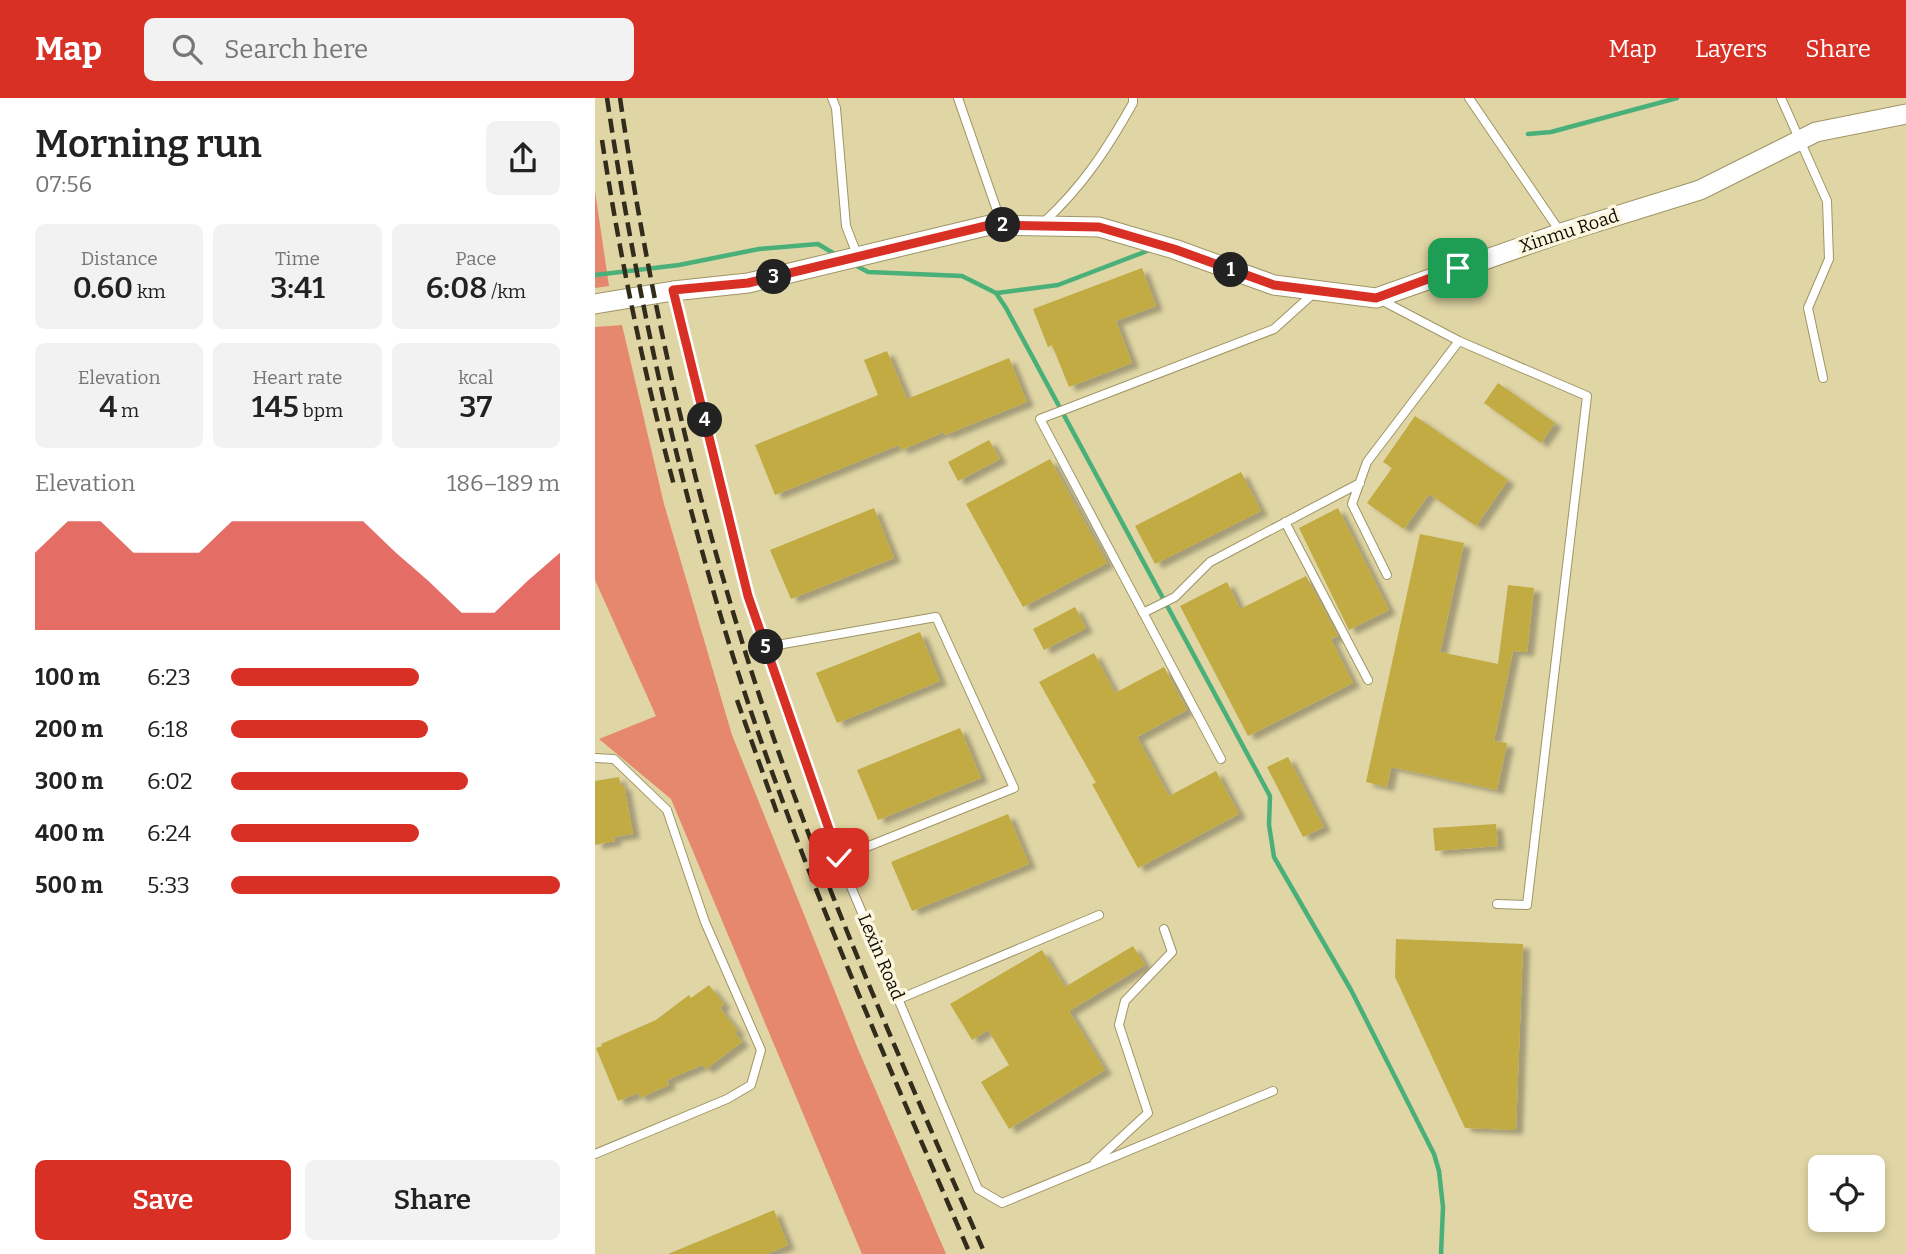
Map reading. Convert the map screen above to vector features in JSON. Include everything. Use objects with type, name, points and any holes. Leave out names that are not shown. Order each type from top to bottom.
[{"type":"street","name":"Xinmu Road","points":[[673,290],[748,283],[990,225],[1002,225],[1099,227],[1174,249],[1274,285],[1376,298],[1561,233],[1700,190],[1816,132],[1906,114]]},
{"type":"street","points":[[595,304],[673,290]]},
{"type":"lane","points":[[832,98],[836,108],[846,226],[857,257]]},
{"type":"lane","points":[[958,98],[1002,225]]},
{"type":"lane","points":[[1039,226],[1071,197],[1107,148],[1133,103],[1133,98]]},
{"type":"lane","points":[[1469,98],[1561,233]]},
{"type":"lane","points":[[1781,98],[1827,201],[1829,259],[1808,308],[1823,378]]},
{"type":"lane","name":"Lexin Road","points":[[673,290],[748,596],[839,858],[978,1189],[1002,1203],[1273,1091]]},
{"type":"lane","points":[[1221,760],[1040,419],[1273,329],[1317,290]]},
{"type":"lane","points":[[1376,298],[1459,341],[1587,396],[1527,905],[1497,904]]},
{"type":"lane","points":[[1387,575],[1352,504],[1367,462],[1459,341]]},
{"type":"lane","points":[[1143,613],[1175,597],[1210,562],[1360,483]]},
{"type":"lane","points":[[1285,522],[1368,680]]},
{"type":"lane","points":[[766,647],[936,617],[1014,788],[839,858]]},
{"type":"lane","points":[[595,758],[614,759],[667,810],[705,922],[761,1050],[751,1085],[727,1099],[595,1154]]},
{"type":"lane","points":[[899,999],[1099,915]]},
{"type":"lane","points":[[1090,1167],[1149,1113],[1119,1026],[1125,1001],[1172,952],[1164,929]]},
{"type":"shaded area","points":[[595,191],[609,286],[595,288]]},
{"type":"shaded area","points":[[622,325],[664,504],[732,735],[858,1049],[946,1254],[862,1254],[671,799],[599,739],[656,716],[595,580],[595,327]]},
{"type":"building","points":[[1142,268],[1156,306],[1116,321],[1132,363],[1069,387],[1052,345],[1048,347],[1033,309]]},
{"type":"building","points":[[887,351],[907,399],[1009,358],[1027,402],[901,450],[899,445],[775,495],[755,445],[878,395],[864,360]]},
{"type":"building","points":[[1498,383],[1555,423],[1541,443],[1484,403]]},
{"type":"building","points":[[1415,416],[1508,480],[1476,526],[1429,494],[1404,529],[1367,503],[1392,468],[1383,462]]},
{"type":"building","points":[[989,440],[1000,459],[958,481],[948,462]]},
{"type":"building","points":[[1050,459],[1107,563],[1023,607],[966,504]]},
{"type":"building","points":[[1241,472],[1261,511],[1155,564],[1135,526]]},
{"type":"building","points":[[874,508],[894,558],[791,599],[770,550]]},
{"type":"building","points":[[1338,508],[1389,610],[1349,630],[1299,528]]},
{"type":"building","points":[[1420,534],[1464,543],[1440,652],[1498,664],[1508,585],[1534,588],[1527,652],[1513,651],[1494,741],[1507,743],[1497,790],[1391,767],[1387,787],[1366,782]]},
{"type":"building","points":[[1306,576],[1338,636],[1331,639],[1353,683],[1248,736],[1180,606],[1227,582],[1240,609]]},
{"type":"building","points":[[1075,607],[1086,628],[1044,650],[1033,629]]},
{"type":"building","points":[[920,632],[940,681],[837,723],[816,673]]},
{"type":"building","points":[[1094,653],[1115,693],[1164,667],[1187,710],[1137,737],[1169,796],[1216,771],[1239,814],[1138,868],[1092,784],[1096,783],[1039,682]]},
{"type":"building","points":[[960,728],[981,778],[878,820],[857,770]]},
{"type":"building","points":[[1288,757],[1324,827],[1303,837],[1267,767]]},
{"type":"building","points":[[619,777],[621,786],[624,785],[633,834],[614,837],[615,841],[595,845],[595,781]]},
{"type":"building","points":[[1008,814],[1029,864],[912,911],[891,862]]},
{"type":"building","points":[[1496,824],[1498,846],[1435,851],[1433,828]]},
{"type":"building","points":[[1396,939],[1523,944],[1516,1130],[1465,1128],[1395,977]]},
{"type":"building","points":[[1133,946],[1145,965],[1069,1011],[1105,1070],[1009,1129],[981,1082],[1009,1065],[988,1030],[972,1040],[950,1004],[1042,950],[1065,987]]},
{"type":"building","points":[[709,985],[724,1004],[720,1008],[738,1031],[735,1033],[742,1042],[706,1069],[702,1065],[667,1080],[669,1085],[640,1098],[638,1093],[618,1101],[596,1048],[656,1020],[689,995],[691,998]]},
{"type":"building","points":[[774,1210],[788,1245],[767,1254],[668,1254]]},
{"type":"waterway","points":[[1528,134],[1551,132],[1677,98]]},
{"type":"waterway","points":[[595,275],[679,265],[759,249],[818,244],[838,256]]},
{"type":"waterway","points":[[997,293],[1058,285],[1147,251]]},
{"type":"waterway","points":[[855,265],[868,272],[962,276],[996,293],[1006,308],[1270,796],[1269,825],[1274,857],[1351,990],[1434,1154],[1443,1207],[1441,1254]]},
{"type":"railway","points":[[607,98],[631,242],[661,386],[696,528],[737,669],[817,891],[970,1254]]},
{"type":"railway","points":[[620,98],[647,261],[682,422],[724,582],[748,661],[822,869],[985,1254]]},
{"type":"railway","points":[[602,140],[634,315],[675,489]]},
{"type":"railway","points":[[737,700],[777,813]]},
{"type":"route","points":[[839,858],[748,596],[673,290],[748,283],[990,225],[1099,227],[1174,249],[1274,285],[1376,298],[1458,268]]}]
